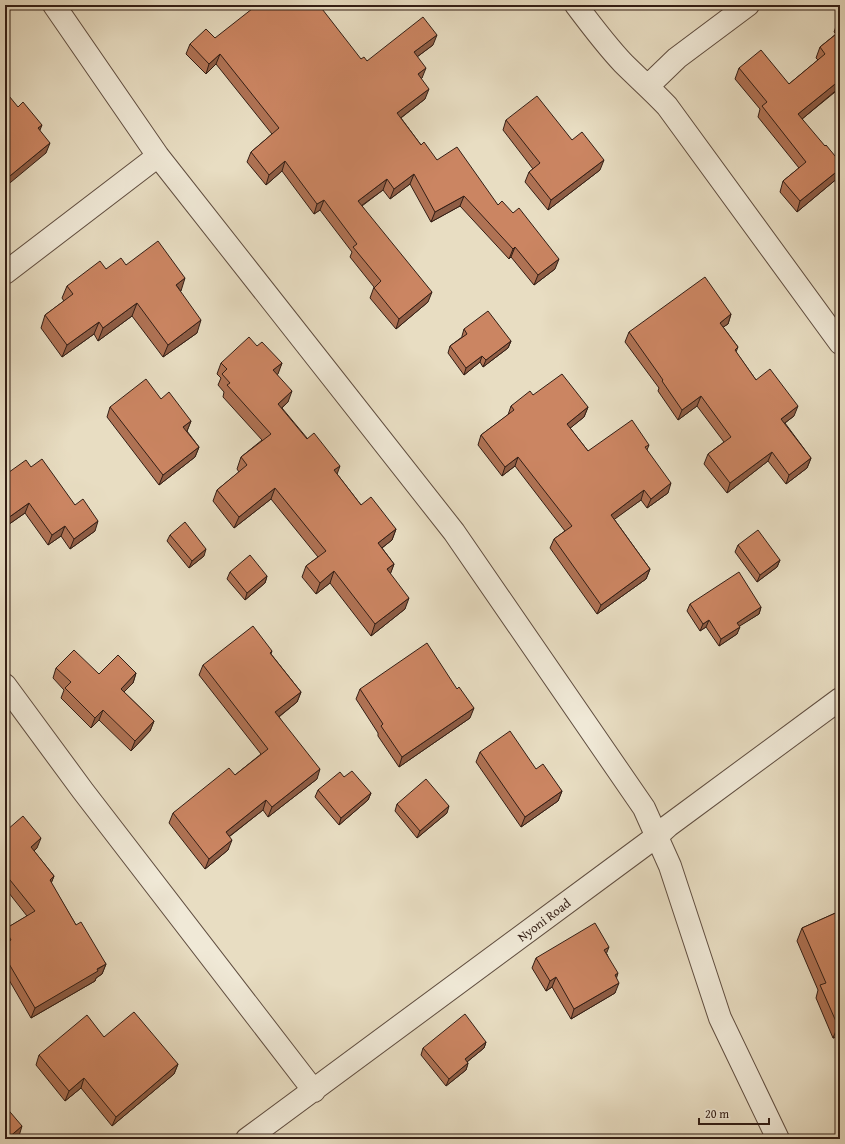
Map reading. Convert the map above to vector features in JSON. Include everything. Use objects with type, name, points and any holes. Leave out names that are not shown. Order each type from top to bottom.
[{"type":"street","points":[[54,5],[158,156],[454,532],[644,808],[670,866],[720,1018],[778,1139]]},
{"type":"street","points":[[576,5],[623,63],[667,106],[840,343]]},
{"type":"street","points":[[648,86],[677,58],[748,5]]},
{"type":"street","points":[[5,273],[158,156]]},
{"type":"street","points":[[5,685],[83,791],[314,1091]]},
{"type":"street","name":"Nyoni Road","points":[[247,1139],[314,1091],[840,699]]},
{"type":"building","points":[[257,5],[319,5],[361,59],[364,57],[367,61],[423,17],[437,35],[414,52],[426,68],[418,74],[429,89],[397,113],[421,145],[424,142],[437,160],[457,147],[498,205],[502,201],[513,213],[519,208],[559,259],[538,275],[515,247],[513,249],[464,196],[435,212],[414,174],[394,189],[387,179],[358,201],[432,292],[399,319],[374,288],[381,281],[353,247],[357,244],[324,200],[317,204],[285,161],[269,175],[251,152],[279,128],[220,54],[209,64],[190,44],[206,29],[215,38]]},
{"type":"building","points":[[840,31],[840,80],[798,114],[840,162],[840,169],[800,201],[783,181],[806,162],[762,106],[767,102],[739,68],[761,50],[789,84],[825,54],[820,47]]},
{"type":"building","points":[[5,91],[18,107],[23,102],[42,125],[38,128],[50,143],[5,180]]},
{"type":"building","points":[[537,96],[572,140],[582,132],[604,160],[551,200],[529,172],[540,163],[506,120]]},
{"type":"building","points":[[158,241],[185,278],[176,285],[201,320],[168,345],[137,303],[103,328],[99,322],[67,345],[45,315],[73,294],[67,286],[100,261],[106,269],[121,258],[126,265]]},
{"type":"building","points":[[705,277],[731,314],[720,323],[738,347],[735,350],[756,380],[770,369],[798,406],[781,419],[811,458],[789,475],[772,452],[730,483],[708,454],[731,437],[701,396],[682,410],[629,332]]},
{"type":"building","points":[[488,311],[511,341],[486,360],[482,356],[466,368],[450,346],[467,334],[464,329]]},
{"type":"building","points":[[249,337],[257,346],[262,342],[282,363],[273,370],[292,391],[278,404],[307,439],[314,433],[340,466],[334,470],[361,505],[371,497],[396,529],[378,543],[394,564],[387,569],[409,598],[375,624],[334,571],[320,583],[306,566],[326,551],[275,488],[239,517],[217,490],[247,465],[241,457],[271,434],[227,385],[230,383],[222,374],[227,369],[221,363]]},
{"type":"building","points":[[562,374],[588,407],[567,424],[588,451],[632,420],[649,445],[645,447],[671,483],[651,499],[644,490],[611,515],[650,569],[601,605],[554,539],[572,526],[518,457],[505,467],[481,435],[514,410],[511,406],[530,391],[533,395]]},
{"type":"building","points":[[146,379],[161,399],[169,392],[191,421],[183,427],[199,447],[163,475],[110,407]]},
{"type":"building","points":[[42,459],[75,505],[83,499],[98,521],[74,539],[65,526],[52,535],[29,503],[8,518],[5,514],[5,475],[26,460],[31,467]]},
{"type":"building","points":[[185,522],[206,549],[192,561],[170,535]]},
{"type":"building","points":[[758,530],[780,560],[760,575],[738,545]]},
{"type":"building","points":[[250,555],[267,576],[247,593],[230,572]]},
{"type":"building","points":[[739,572],[761,607],[737,623],[740,627],[721,639],[709,620],[703,624],[690,604]]},
{"type":"building","points":[[253,626],[272,651],[270,653],[301,692],[275,712],[320,769],[272,807],[266,800],[226,832],[232,840],[209,859],[173,813],[229,768],[235,775],[268,749],[203,665]]},
{"type":"building","points":[[427,643],[457,689],[459,687],[474,708],[402,757],[381,726],[383,724],[360,689]]},
{"type":"building","points":[[74,650],[99,674],[118,655],[136,673],[121,689],[154,721],[135,741],[103,710],[95,718],[65,688],[71,682],[56,668]]},
{"type":"building","points":[[510,731],[536,769],[543,764],[562,791],[525,817],[480,752]]},
{"type":"building","points":[[352,771],[371,793],[341,818],[318,790],[340,772],[344,777]]},
{"type":"building","points":[[426,779],[449,806],[420,831],[397,804]]},
{"type":"building","points":[[23,816],[41,838],[31,847],[54,876],[50,880],[76,925],[81,922],[106,964],[97,969],[98,971],[35,1008],[5,957],[5,944],[11,940],[5,929],[35,911],[6,875],[5,876],[5,828],[7,830]]},
{"type":"building","points":[[840,911],[840,1025],[838,1026],[820,985],[826,983],[802,928]]},
{"type":"building","points":[[595,923],[609,947],[604,950],[618,973],[615,975],[619,983],[574,1009],[556,977],[550,981],[536,958]]},
{"type":"building","points":[[134,1012],[178,1064],[116,1117],[84,1078],[69,1091],[39,1055],[87,1015],[104,1037]]},
{"type":"building","points":[[465,1014],[486,1042],[465,1059],[468,1063],[449,1079],[423,1048]]},
{"type":"building","points":[[5,1106],[22,1126],[7,1139],[5,1139]]},
{"type":"building","points":[[611,1134],[614,1139],[605,1139]]}]
